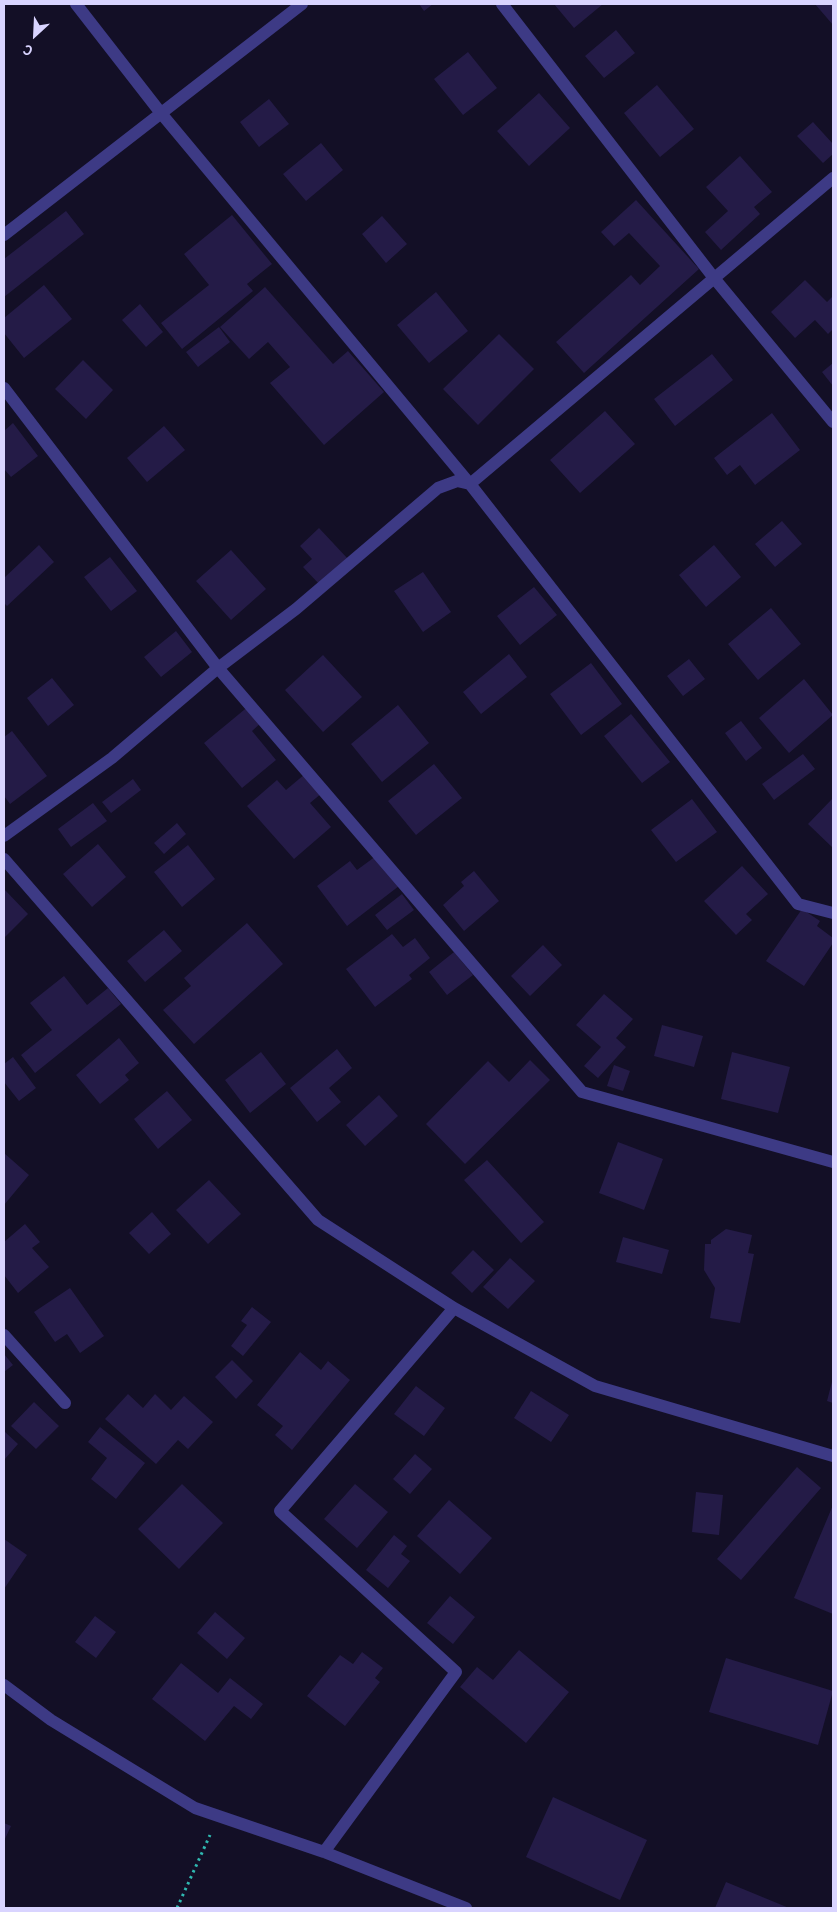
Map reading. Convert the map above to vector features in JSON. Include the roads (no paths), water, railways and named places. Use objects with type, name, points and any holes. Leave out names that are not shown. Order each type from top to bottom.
[{"type":"lane","points":[[76,4],[160,112],[470,484],[798,904],[833,913]]},
{"type":"lane","points":[[4,235],[160,112],[302,4]]},
{"type":"lane","points":[[502,4],[714,278],[833,422]]},
{"type":"lane","points":[[470,484],[833,178]]},
{"type":"lane","points":[[4,388],[218,668],[582,1092],[833,1162]]},
{"type":"lane","points":[[4,836],[112,758],[218,668],[296,609],[438,488],[457,481],[470,484]]},
{"type":"lane","points":[[4,859],[318,1220],[454,1308],[595,1386],[833,1456]]},
{"type":"lane","points":[[324,1852],[456,1672],[280,1511],[454,1308]]},
{"type":"lane","points":[[4,1335],[66,1403]]},
{"type":"lane","points":[[4,1685],[51,1720],[195,1808],[324,1852],[466,1908]]}]
